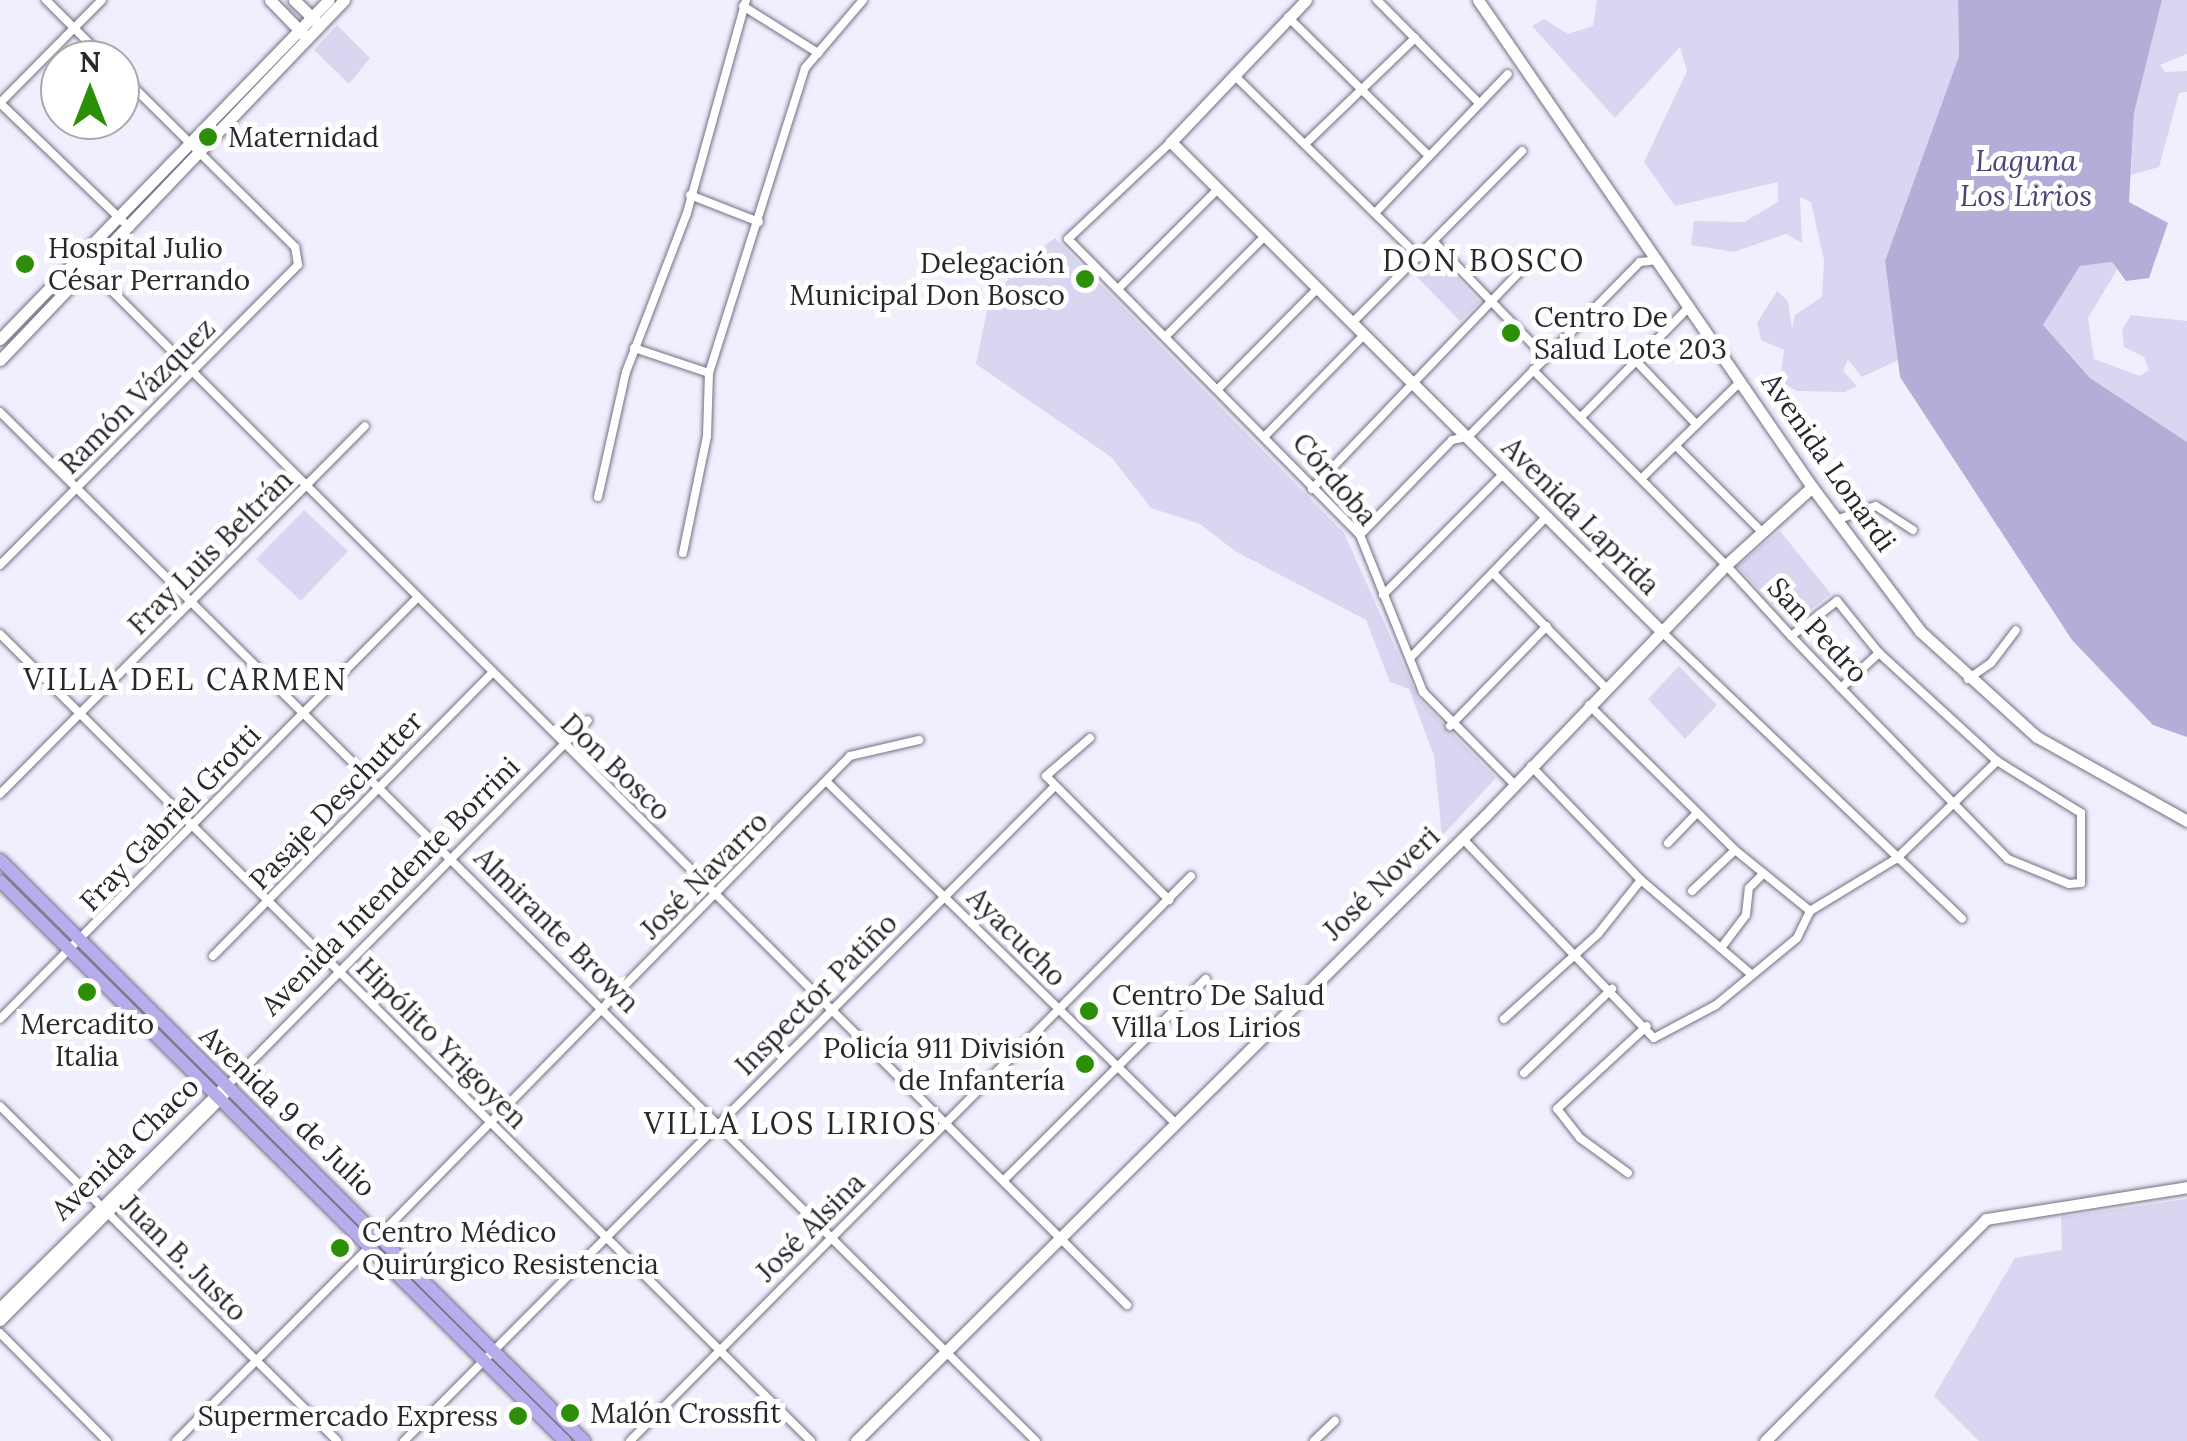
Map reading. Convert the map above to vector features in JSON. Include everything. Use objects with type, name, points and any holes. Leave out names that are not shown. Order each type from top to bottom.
[{"type":"main road","name":"Avenida 9 de Julio","points":[[0,860],[220,1094],[375,1241],[489,1356],[565,1441]]},
{"type":"main road","name":"Avenida 9 de Julio","points":[[0,881],[75,944]]},
{"type":"main road","name":"Avenida 9 de Julio","points":[[489,1356],[584,1441]]},
{"type":"street","points":[[46,0],[86,40]]},
{"type":"street","points":[[102,0],[0,103],[130,228]]},
{"type":"street","points":[[270,0],[306,37]]},
{"type":"street","points":[[294,0],[316,21]]},
{"type":"street","points":[[0,360],[130,228],[196,151],[306,37],[328,0]]},
{"type":"street","points":[[316,21],[344,0]]},
{"type":"street","points":[[683,554],[707,436],[709,373],[805,68],[863,0]]},
{"type":"street","points":[[1170,142],[1306,0]]},
{"type":"street","points":[[1376,0],[1480,104]]},
{"type":"street","name":"Avenida Lonardi","points":[[1478,0],[1812,487],[1920,631],[1968,679],[2052,746],[2187,821]]},
{"type":"street","points":[[598,497],[634,348],[690,195],[744,3],[818,52]]},
{"type":"street","points":[[1288,17],[1430,156]]},
{"type":"street","points":[[1305,144],[1414,38]]},
{"type":"street","points":[[1375,213],[1508,74]]},
{"type":"street","points":[[1234,75],[1419,257]]},
{"type":"street","points":[[140,94],[196,151]]},
{"type":"street","name":"Avenida Laprida","points":[[1170,142],[1662,632],[1896,860],[1962,918]]},
{"type":"street","name":"Córdoba","points":[[1170,142],[1068,240],[1266,434],[1312,489],[1360,535],[1423,692],[1450,726],[1514,784]]},
{"type":"street","points":[[0,340],[119,217],[196,151]]},
{"type":"street","name":"Ramón Vázquez","points":[[0,566],[193,374],[300,256],[196,151]]},
{"type":"street","points":[[1352,323],[1522,151]]},
{"type":"street","points":[[1118,289],[1216,190]]},
{"type":"street","points":[[690,195],[759,222]]},
{"type":"street","points":[[1166,336],[1264,236]]},
{"type":"street","points":[[1434,242],[1543,355]]},
{"type":"street","name":"Don Bosco","points":[[78,257],[563,747],[942,1123],[1006,1178],[1127,1304]]},
{"type":"street","points":[[1360,535],[1452,440],[1468,438],[1543,355],[1640,262],[1658,260]]},
{"type":"street","points":[[1312,489],[1416,386],[1419,374],[1530,261]]},
{"type":"street","points":[[1219,388],[1317,289]]},
{"type":"street","points":[[1581,416],[1689,308]]},
{"type":"street","points":[[1266,434],[1364,336]]},
{"type":"street","points":[[634,348],[709,373]]},
{"type":"street","points":[[1636,361],[1696,424]]},
{"type":"street","name":"San Pedro","points":[[1533,370],[1957,807],[2021,866],[2070,884],[2081,883],[2081,814],[1997,761]]},
{"type":"street","points":[[1641,479],[1741,381]]},
{"type":"street","name":"Almirante Brown","points":[[0,412],[834,1236],[1036,1441]]},
{"type":"street","name":"Fray Luis Beltrán","points":[[0,794],[365,426]]},
{"type":"street","points":[[1676,446],[1762,532]]},
{"type":"street","points":[[1383,595],[1504,473]]},
{"type":"street","name":"José Noveri","points":[[856,1441],[1373,928],[1726,566],[1812,487]]},
{"type":"street","points":[[1836,520],[1876,506],[1913,530]]},
{"type":"street","points":[[1411,657],[1548,516]]},
{"type":"street","points":[[1492,573],[1606,688]]},
{"type":"street","name":"Fray Gabriel Grotti","points":[[0,1019],[416,598]]},
{"type":"street","points":[[1462,838],[1577,952],[1654,1038],[1716,1005],[1796,938],[1810,910],[1896,860],[1957,807],[1997,761],[1879,652],[1837,601],[1791,636]]},
{"type":"street","points":[[1450,726],[1547,626]]},
{"type":"street","points":[[1968,679],[1991,664],[2016,630]]},
{"type":"street","name":"Hipólito Yrigoyen","points":[[0,634],[810,1441]]},
{"type":"street","points":[[1841,688],[1879,652]]},
{"type":"street","name":"Pasaje Deschutter","points":[[213,956],[491,674]]},
{"type":"street","points":[[1589,705],[1735,850],[1810,910]]},
{"type":"street","name":"Avenida Intendente Borrini","points":[[220,1094],[588,720]]},
{"type":"street","points":[[1090,738],[1046,776],[1169,900]]},
{"type":"street","name":"José Navarro","points":[[176,1441],[828,783],[850,756],[919,740]]},
{"type":"street","points":[[1532,766],[1641,880],[1752,974]]},
{"type":"street","name":"Ayacucho","points":[[828,783],[1174,1122]]},
{"type":"street","name":"Inspector Patiño","points":[[404,1441],[1054,787]]},
{"type":"street","points":[[1668,843],[1698,813]]},
{"type":"street","points":[[1692,891],[1735,850]]},
{"type":"street","points":[[1720,948],[1746,916],[1749,888],[1763,874]]},
{"type":"street","name":"José Alsina","points":[[630,1441],[1191,876]]},
{"type":"street","points":[[1504,1019],[1577,952],[1641,880]]},
{"type":"street","points":[[1006,1178],[1206,980]]},
{"type":"street","points":[[1524,1072],[1612,989]]},
{"type":"street","points":[[1628,1173],[1580,1138],[1557,1109],[1647,1026]]},
{"type":"street","name":"Avenida Chaco","points":[[0,1308],[220,1094]]},
{"type":"street","name":"Juan B. Justo","points":[[0,1106],[337,1441]]},
{"type":"street","points":[[1765,1441],[1986,1219],[2187,1186]]},
{"type":"street","name":"Avenida Chaco","points":[[0,1320],[103,1210]]},
{"type":"street","points":[[0,1333],[108,1441]]},
{"type":"street","points":[[1314,1441],[1335,1421]]},
{"type":"shaded area","points":[[1597,0],[1958,0],[1959,56],[1885,261],[1898,360],[1862,377],[1848,360],[1843,371],[1857,386],[1845,392],[1797,391],[1780,381],[1784,350],[1761,340],[1757,323],[1777,291],[1788,301],[1792,330],[1795,315],[1822,297],[1824,260],[1811,202],[1800,197],[1802,243],[1786,234],[1734,252],[1691,245],[1694,221],[1744,222],[1778,202],[1778,182],[1675,206],[1644,162],[1687,71],[1680,47],[1615,118],[1532,26],[1544,19],[1568,34],[1593,26]]},
{"type":"shaded area","points":[[2162,0],[2187,0],[2187,54],[2160,65],[2165,72],[2187,71],[2187,92],[2179,93],[2159,167],[2131,175],[2134,113]]},
{"type":"shaded area","points":[[337,25],[370,58],[349,84],[314,50]]},
{"type":"shaded area","points":[[1055,238],[1344,533],[1418,698],[1496,778],[1442,836],[1434,756],[1409,689],[1390,682],[1366,620],[1235,551],[1200,524],[1151,508],[1111,457],[976,364],[988,306],[1021,262]]},
{"type":"shaded area","points":[[1435,255],[1480,302],[1460,321],[1415,275]]},
{"type":"shaded area","points":[[2112,262],[2117,270],[2088,318],[2094,359],[2140,376],[2149,370],[2144,357],[2124,347],[2122,330],[2131,315],[2187,321],[2187,442],[2090,378],[2043,325],[2080,266]]},
{"type":"shaded area","points":[[304,510],[348,551],[301,601],[256,559]]},
{"type":"shaded area","points":[[1780,531],[1831,594],[1792,624],[1737,566]]},
{"type":"shaded area","points":[[1679,666],[1717,705],[1685,739],[1648,699]]},
{"type":"shaded area","points":[[2187,1199],[2187,1441],[1979,1441],[1934,1396],[2015,1258],[2062,1250],[2061,1217]]},
{"type":"water","name":"Laguna Los Lirios","points":[[1958,0],[2162,0],[2134,113],[2129,202],[2168,223],[2149,278],[2126,281],[2112,262],[2080,266],[2043,325],[2090,378],[2187,442],[2187,737],[2153,725],[2072,640],[1900,377],[1885,261],[1959,56]]},
{"type":"place","name":"Maternidad","points":[[208,137]]},
{"type":"place","name":"Hospital Julio César Perrando","points":[[25,264]]},
{"type":"place","name":"Delegación Municipal Don Bosco","points":[[1085,279]]},
{"type":"place","name":"Centro De Salud Lote 203","points":[[1511,333]]},
{"type":"place","name":"Mercadito Italia","points":[[87,992]]},
{"type":"place","name":"Centro De Salud Villa Los Lirios","points":[[1089,1011]]},
{"type":"place","name":"Policía 911 División de Infantería","points":[[1085,1064]]},
{"type":"place","name":"Centro Médico Quirúrgico Resistencia","points":[[340,1248]]},
{"type":"place","name":"Malón Crossfit","points":[[570,1413]]},
{"type":"place","name":"Supermercado Express","points":[[518,1416]]},
{"type":"district","name":"DON BOSCO","points":[[1484,260]]},
{"type":"district","name":"VILLA DEL CARMEN","points":[[186,679]]},
{"type":"district","name":"VILLA LOS LIRIOS","points":[[791,1123]]}]
